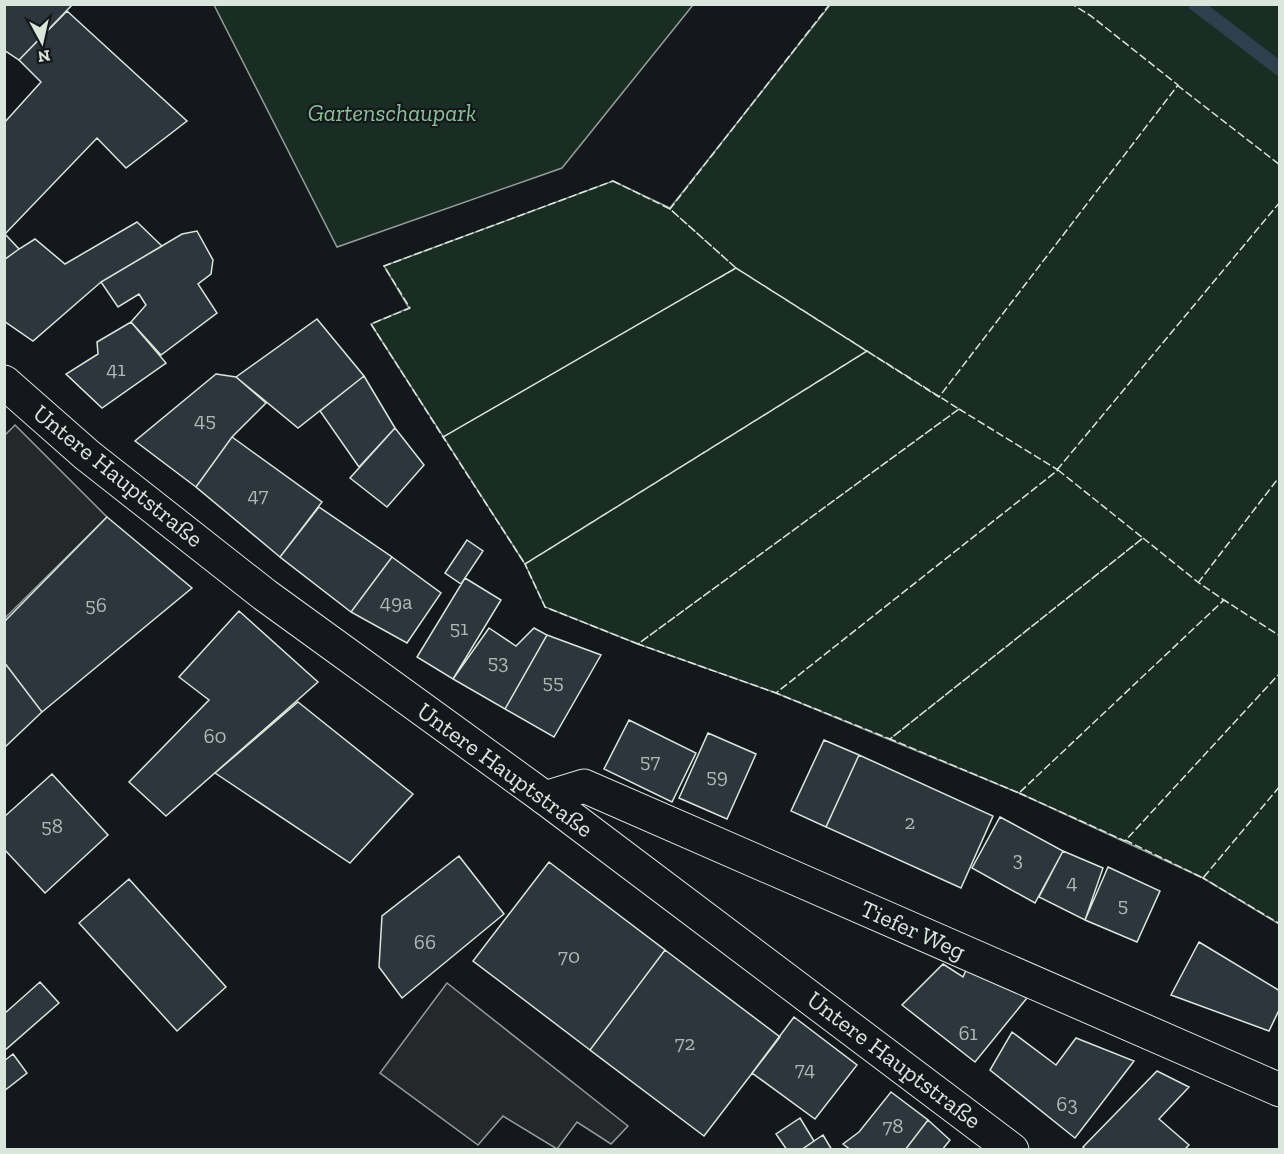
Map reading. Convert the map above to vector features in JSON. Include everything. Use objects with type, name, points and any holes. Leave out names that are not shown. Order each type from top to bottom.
[{"type":"main road","name":"Untere Hauptstraße","points":[[4,382],[87,455],[265,595],[545,798],[1009,1149]]},
{"type":"main road","name":"Tiefer Weg","points":[[545,798],[584,786],[1280,1090]]},
{"type":"green space","name":"Gartenschaupark","points":[[214,5],[693,5],[562,168],[337,247]]},
{"type":"green space","points":[[830,5],[1279,5],[1279,924],[1203,878],[1019,793],[776,693],[638,644],[545,607],[525,564],[371,324],[409,308],[384,266],[613,181],[670,208]]},
{"type":"shaded area","points":[[15,425],[107,517],[5,618],[5,435]]},
{"type":"shaded area","points":[[447,983],[628,1126],[611,1144],[577,1122],[557,1149],[503,1116],[478,1145],[380,1073]]},
{"type":"building","points":[[4,4],[73,4],[19,60],[4,50]]},
{"type":"building","points":[[67,11],[187,121],[126,168],[97,138],[5,234],[19,249],[4,260],[4,123],[41,82],[19,60]]},
{"type":"building","points":[[137,222],[162,246],[101,282],[33,341],[4,321],[4,260],[35,239],[65,264]]},
{"type":"building","points":[[197,231],[213,260],[211,274],[198,284],[217,313],[161,355],[131,322],[146,305],[139,294],[118,307],[101,282],[182,234]]},
{"type":"building","points":[[317,319],[364,376],[298,428],[236,377]]},
{"type":"building","points":[[131,322],[166,363],[102,408],[66,374],[98,354],[97,342]]},
{"type":"building","points":[[216,374],[236,377],[266,403],[232,437],[196,487],[135,441]]},
{"type":"building","points":[[364,376],[395,428],[359,467],[320,411]]},
{"type":"building","points":[[395,428],[424,465],[387,507],[350,478]]},
{"type":"building","points":[[232,437],[322,502],[280,557],[196,487]]},
{"type":"building","points":[[319,507],[392,557],[351,612],[280,557]]},
{"type":"building","points":[[107,517],[192,588],[42,712],[4,662],[4,622]]},
{"type":"building","points":[[467,540],[483,551],[461,584],[445,573]]},
{"type":"building","points":[[392,557],[441,593],[407,643],[351,612]]},
{"type":"building","points":[[465,578],[501,600],[453,679],[417,657]]},
{"type":"building","points":[[239,611],[318,682],[166,816],[129,782],[209,700],[179,677]]},
{"type":"building","points":[[489,628],[516,646],[534,628],[547,635],[505,709],[453,679]]},
{"type":"building","points":[[547,635],[601,655],[554,737],[505,709]]},
{"type":"building","points":[[4,662],[42,712],[4,748]]},
{"type":"building","points":[[298,702],[413,794],[350,863],[215,773]]},
{"type":"building","points":[[629,720],[696,753],[672,802],[604,769]]},
{"type":"building","points":[[708,733],[756,754],[727,819],[679,798]]},
{"type":"building","points":[[824,740],[859,755],[826,827],[791,811]]},
{"type":"building","points":[[859,755],[993,816],[961,888],[826,827]]},
{"type":"building","points":[[52,774],[108,835],[45,893],[4,849],[4,817]]},
{"type":"building","points":[[1000,817],[1063,851],[1035,903],[972,868]]},
{"type":"building","points":[[1063,851],[1103,868],[1085,920],[1039,897]]},
{"type":"building","points":[[459,856],[504,914],[402,998],[379,967],[382,916]]},
{"type":"building","points":[[549,862],[665,950],[590,1050],[473,961]]},
{"type":"building","points":[[1108,867],[1160,891],[1137,942],[1085,920]]},
{"type":"building","points":[[129,879],[226,987],[177,1031],[79,923]]},
{"type":"building","points":[[1199,942],[1280,991],[1280,1008],[1269,1031],[1171,995]]},
{"type":"building","points":[[665,950],[780,1037],[704,1136],[590,1050]]},
{"type":"building","points":[[943,964],[963,977],[968,966],[1027,998],[975,1062],[902,1005]]},
{"type":"building","points":[[40,982],[59,1003],[4,1051],[4,1014]]},
{"type":"building","points":[[794,1017],[857,1065],[815,1119],[752,1073]]},
{"type":"building","points":[[1012,1032],[1056,1065],[1076,1038],[1134,1061],[1075,1138],[990,1070]]},
{"type":"building","points":[[13,1054],[27,1073],[4,1091],[4,1061]]},
{"type":"building","points":[[1157,1071],[1189,1087],[1159,1119],[1189,1145],[1184,1150],[1086,1150],[1083,1147]]},
{"type":"building","points":[[891,1092],[928,1120],[905,1150],[851,1150],[843,1144],[859,1132]]},
{"type":"building","points":[[800,1118],[814,1141],[801,1150],[787,1150],[776,1134]]},
{"type":"building","points":[[928,1120],[950,1140],[942,1150],[905,1150]]},
{"type":"building","points":[[823,1135],[832,1150],[801,1150],[814,1141]]},
{"type":"waterway","points":[[1195,4],[1280,69]]},
{"type":"fence","points":[[830,4],[670,209],[736,268],[939,397],[1178,85],[1091,16],[1072,4]]},
{"type":"fence","points":[[1177,85],[1280,165]]},
{"type":"fence","points":[[613,181],[670,209],[736,268],[443,437],[371,324],[410,308],[384,266],[613,181]]},
{"type":"fence","points":[[1057,470],[1280,202]]},
{"type":"fence","points":[[736,268],[867,351],[525,564],[443,437],[736,268]]},
{"type":"fence","points":[[867,351],[959,409],[638,644],[545,607],[525,564],[867,351]]},
{"type":"fence","points":[[959,409],[1058,470],[776,693],[638,644],[959,409]]},
{"type":"fence","points":[[1058,470],[1143,538],[890,739],[776,693],[1058,470]]},
{"type":"fence","points":[[1198,583],[1280,476]]},
{"type":"fence","points":[[1143,538],[1224,600],[1019,793],[890,739],[1143,538]]},
{"type":"fence","points":[[1222,601],[1224,600],[1280,636]]},
{"type":"fence","points":[[1019,793],[1125,841],[1280,673]]},
{"type":"fence","points":[[1125,840],[1203,878],[1280,786]]},
{"type":"fence","points":[[1205,876],[1203,878],[1280,924]]}]
